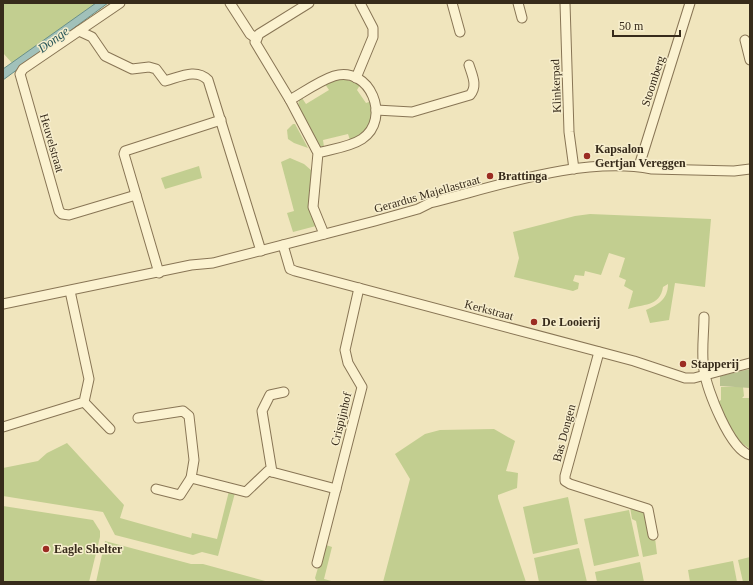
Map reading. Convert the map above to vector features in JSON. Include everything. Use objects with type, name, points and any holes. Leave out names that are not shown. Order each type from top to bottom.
[{"type":"street","name":"Heuvelstraat","points":[[120,3],[23,69],[20,74],[59,210],[62,214],[69,215],[136,195]]},
{"type":"street","points":[[230,3],[250,34],[257,39]]},
{"type":"street","points":[[3,304],[191,265],[213,263],[324,234],[313,207],[318,153],[290,100],[255,42],[258,34],[309,3]]},
{"type":"street","points":[[356,78],[373,36],[373,28],[360,3]]},
{"type":"street","points":[[452,3],[460,32]]},
{"type":"street","points":[[518,3],[522,18]]},
{"type":"street","name":"Klinkerpad","points":[[565,3],[569,132],[574,168]]},
{"type":"street","name":"Stoomberg","points":[[639,166],[690,3]]},
{"type":"street","points":[[79,31],[92,37],[105,56],[132,69],[149,67],[156,69],[165,81],[194,73],[202,74],[208,80],[222,120],[261,251]]},
{"type":"street","points":[[745,40],[750,60]]},
{"type":"street","points":[[376,110],[412,112],[470,95],[474,91],[475,85],[469,65]]},
{"type":"street","points":[[290,100],[334,76],[350,76],[356,78],[370,90],[375,101],[376,110],[374,125],[369,132],[362,139],[353,143],[318,153]]},
{"type":"street","points":[[160,272],[124,154],[125,151],[222,120]]},
{"type":"street","name":"Gerardus Majellastraat","points":[[324,234],[418,209],[430,203],[574,168],[639,166],[652,168],[734,171],[750,169]]},
{"type":"street","name":"Kerkstraat","points":[[283,245],[290,269],[295,271],[599,352],[685,378],[705,375],[750,363]]},
{"type":"street","name":"Crispijnhof","points":[[317,563],[362,387],[348,363],[345,350],[359,288]]},
{"type":"street","points":[[70,290],[89,379],[84,402]]},
{"type":"street","points":[[704,317],[704,369],[712,400],[725,426],[743,452],[750,455]]},
{"type":"street","name":"Bas Dongen","points":[[599,352],[565,476],[566,481],[570,484],[648,509],[653,535]]},
{"type":"street","points":[[272,472],[262,410],[270,395],[284,392]]},
{"type":"street","points":[[3,427],[84,402]]},
{"type":"street","points":[[84,402],[110,429]]},
{"type":"street","points":[[138,418],[183,411],[189,416],[194,460],[191,478],[180,495],[156,489]]},
{"type":"street","points":[[191,478],[246,492],[268,471],[336,489]]},
{"type":"green space","points":[[3,3],[96,3],[12,63],[3,53]]},
{"type":"green space","points":[[345,79],[360,85],[357,90],[366,103],[372,101],[372,114],[369,125],[362,133],[350,140],[348,134],[323,140],[324,147],[317,145],[298,106],[299,100],[302,98],[306,104],[329,90],[325,84],[334,80]]},
{"type":"green space","points":[[295,124],[308,148],[288,139],[287,130]]},
{"type":"green space","points":[[290,158],[304,164],[312,171],[310,208],[316,226],[293,232],[287,213],[294,211],[281,162]]},
{"type":"green space","points":[[199,166],[202,178],[165,189],[161,178]]},
{"type":"green space","points":[[590,214],[711,219],[705,287],[675,283],[669,320],[650,323],[646,310],[662,301],[668,289],[668,284],[663,287],[658,298],[650,304],[628,309],[633,291],[624,286],[626,280],[619,277],[625,258],[609,253],[601,275],[585,271],[584,276],[575,275],[573,281],[579,283],[578,289],[573,291],[514,277],[519,258],[513,232],[575,216]]},
{"type":"green space","points":[[750,369],[750,388],[720,386],[720,376]]},
{"type":"green space","points":[[721,387],[743,387],[744,396],[742,398],[750,398],[750,449],[739,441],[715,404],[721,400]]},
{"type":"green space","points":[[494,429],[515,441],[506,471],[518,473],[517,488],[498,495],[498,498],[526,582],[383,582],[410,479],[395,454],[425,434],[440,430]]},
{"type":"green space","points":[[67,443],[124,505],[120,518],[191,538],[192,533],[217,539],[229,491],[235,493],[218,556],[202,552],[193,555],[115,535],[103,512],[3,496],[3,468],[38,461],[47,453]]},
{"type":"green space","points":[[568,497],[578,544],[533,554],[523,507]]},
{"type":"green space","points":[[3,506],[93,520],[100,531],[100,537],[89,582],[3,582]]},
{"type":"green space","points":[[630,507],[644,511],[655,538],[657,554],[643,557],[636,521],[632,519]]},
{"type":"green space","points":[[629,510],[639,556],[594,566],[584,519]]},
{"type":"green space","points":[[105,541],[191,564],[203,564],[269,582],[96,582]]},
{"type":"green space","points":[[326,545],[332,547],[324,579],[335,582],[317,582],[315,578],[324,547]]},
{"type":"green space","points":[[579,548],[587,582],[539,582],[534,558]]},
{"type":"green space","points":[[750,557],[750,582],[743,582],[738,560]]},
{"type":"green space","points":[[733,561],[737,582],[690,582],[688,570]]},
{"type":"green space","points":[[640,562],[644,582],[597,582],[595,572]]},
{"type":"water","name":"Donge","points":[[96,3],[108,3],[3,80],[3,69]]},
{"type":"place","name":"Kapsalon Gertjan Vereggen","points":[[587,156]]},
{"type":"place","name":"Brattinga","points":[[490,176]]},
{"type":"place","name":"De Looierij","points":[[534,322]]},
{"type":"place","name":"Stapperij","points":[[683,364]]},
{"type":"place","name":"Eagle Shelter","points":[[46,549]]}]
